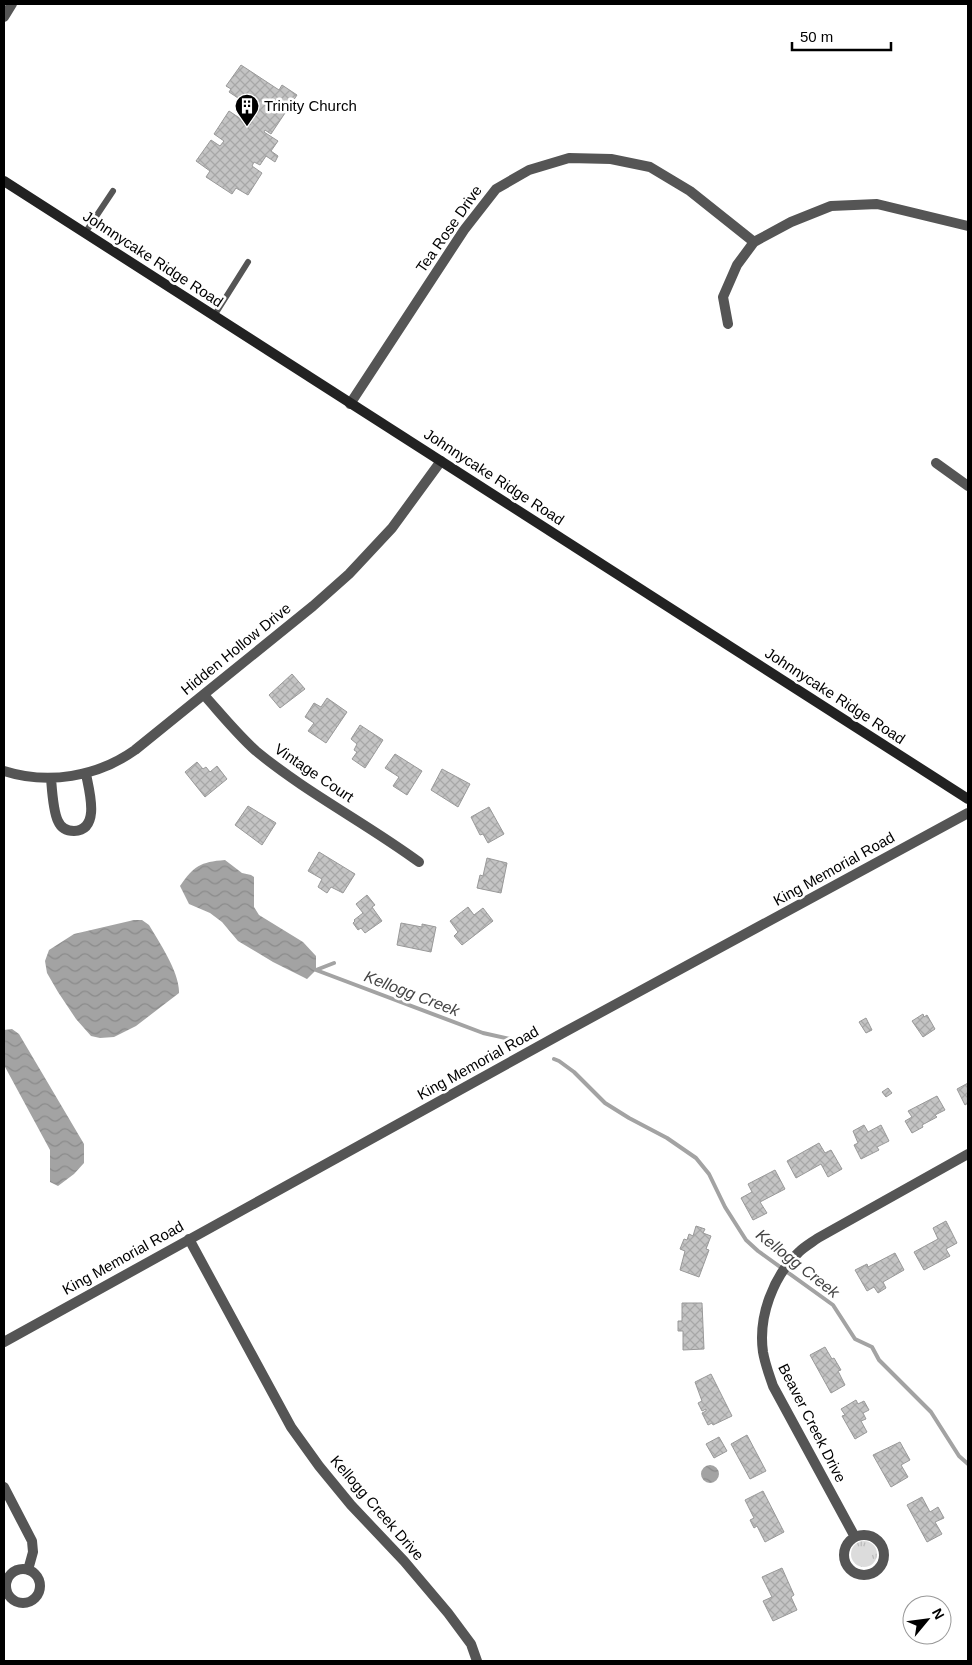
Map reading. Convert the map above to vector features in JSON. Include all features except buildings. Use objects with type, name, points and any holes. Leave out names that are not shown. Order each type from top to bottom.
[{"type":"main road","name":"Johnnycake Ridge Road","points":[[4,181],[968,799]]},
{"type":"street","points":[[4,17],[12,4]]},
{"type":"street","name":"Tea Rose Drive","points":[[350,404],[464,230],[496,189],[529,170],[569,158],[611,159],[650,167],[690,191],[754,242]]},
{"type":"street","points":[[728,324],[723,297],[738,265],[754,242],[791,222],[831,206],[878,204],[968,226]]},
{"type":"street","name":"Hidden Hollow Drive","points":[[4,772],[18,776],[51,778],[86,774],[125,757],[313,606],[349,574],[392,528],[441,461]]},
{"type":"street","points":[[936,463],[968,486]]},
{"type":"street","name":"Vintage Court","points":[[204,695],[254,749],[283,772],[420,862]]},
{"type":"street","points":[[51,778],[58,821],[63,828],[72,831],[80,830],[88,824],[92,814],[86,774]]},
{"type":"street","name":"King Memorial Road","points":[[4,1342],[968,813]]},
{"type":"street","name":"Beaver Creek Drive","points":[[855,1537],[785,1410],[773,1386],[766,1366],[763,1342],[764,1320],[771,1292],[798,1252],[818,1238],[968,1154]]},
{"type":"street","name":"Kellogg Creek Drive","points":[[189,1239],[291,1427],[319,1466],[351,1505],[404,1561],[448,1613],[471,1644],[477,1661]]},
{"type":"street","points":[[4,1487],[32,1541],[33,1552],[28,1570]]},
{"type":"lane","points":[[85,233],[113,191]]},
{"type":"lane","points":[[214,316],[248,262]]},
{"type":"green space","points":[[864,1541],[873,1545],[877,1554],[873,1563],[864,1567],[855,1563],[851,1554],[855,1545]]},
{"type":"water","points":[[225,860],[242,873],[254,877],[254,907],[259,915],[303,942],[316,956],[316,970],[307,979],[273,962],[238,941],[222,922],[210,913],[189,904],[180,886],[185,879],[198,866],[209,862]]},
{"type":"water","points":[[134,920],[142,920],[149,925],[173,967],[179,993],[136,1026],[114,1037],[100,1038],[91,1036],[76,1019],[47,973],[45,961],[49,950],[74,934]]},
{"type":"water","points":[[12,1029],[19,1034],[84,1144],[84,1163],[74,1174],[58,1186],[50,1182],[50,1150],[4,1065],[4,1030]]},
{"type":"water","points":[[710,1465],[716,1468],[719,1474],[716,1480],[710,1483],[704,1480],[701,1474],[704,1468]]},
{"type":"waterway","name":"Kellogg Creek","points":[[334,963],[316,970],[483,1033],[519,1041]]},
{"type":"waterway","name":"Kellogg Creek","points":[[554,1059],[574,1072],[605,1103],[667,1138],[696,1158],[709,1174],[725,1207],[746,1240],[758,1251],[833,1305],[855,1339],[872,1347],[879,1360],[931,1412],[959,1456],[968,1464]]},
{"type":"place","name":"Trinity Church","points":[[247,127]]}]
